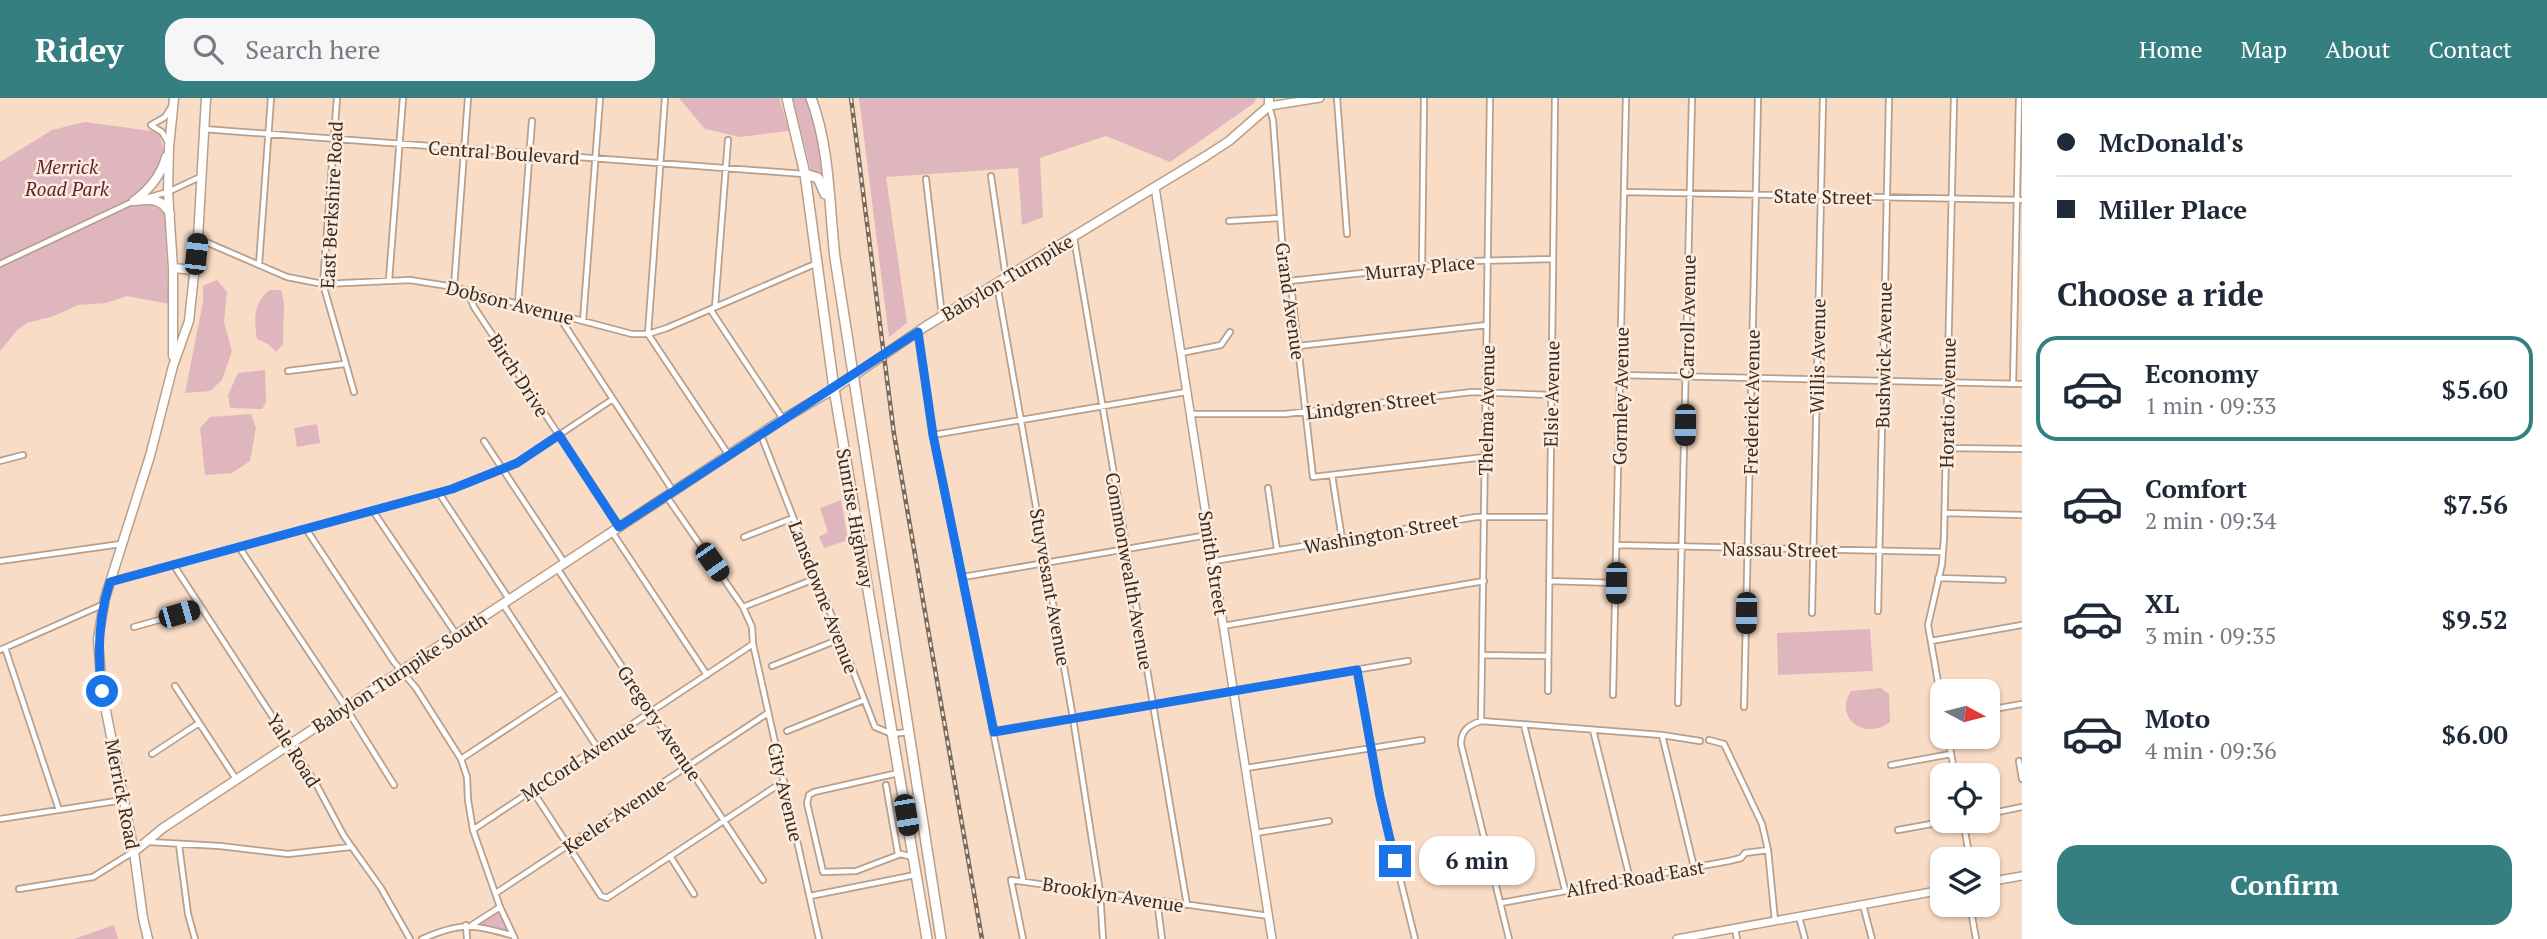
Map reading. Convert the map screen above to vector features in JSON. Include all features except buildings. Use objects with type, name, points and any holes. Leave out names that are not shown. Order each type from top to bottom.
[{"type":"highway","name":"Sunrise Highway","points":[[787,98],[805,174],[834,388],[927,939]]},
{"type":"highway","name":"Sunrise Highway","points":[[811,98],[817,114],[824,153],[835,258],[941,939]]},
{"type":"highway","points":[[805,174],[818,178],[830,205]]},
{"type":"main road","name":"Merrick Road","points":[[173,366],[172,217],[168,192],[174,98]]},
{"type":"main road","name":"Merrick Road","points":[[148,939],[142,918],[134,852],[99,666],[100,622],[103,604],[150,456],[173,366],[189,321],[198,238],[205,98]]},
{"type":"main road","name":"Babylon Turnpike","points":[[670,493],[942,316],[1229,141],[1269,102]]},
{"type":"main road","points":[[134,201],[148,191],[158,178],[169,147]]},
{"type":"main road","points":[[134,201],[154,199],[166,207],[172,217]]},
{"type":"main road","points":[[173,268],[194,270]]},
{"type":"main road","name":"Babylon Turnpike South","points":[[134,852],[163,828],[236,779],[670,493]]},
{"type":"street","points":[[169,147],[162,132],[151,125],[168,114],[174,98]]},
{"type":"street","points":[[259,265],[271,98]]},
{"type":"street","name":"East Berkshire Road","points":[[337,98],[323,284],[354,392]]},
{"type":"street","points":[[389,280],[403,98]]},
{"type":"street","points":[[454,287],[468,98]]},
{"type":"street","points":[[583,321],[600,98]]},
{"type":"street","points":[[666,98],[648,334],[728,454]]},
{"type":"street","points":[[1269,102],[1320,98]]},
{"type":"street","points":[[1337,98],[1347,234]]},
{"type":"street","points":[[1422,267],[1424,98]]},
{"type":"street","name":"Thelma Avenue","points":[[1481,721],[1490,98]]},
{"type":"street","name":"Elsie Avenue","points":[[1548,691],[1555,98]]},
{"type":"street","name":"Gormley Avenue","points":[[1613,695],[1626,98]]},
{"type":"street","name":"Carroll Avenue","points":[[1678,703],[1692,98]]},
{"type":"street","name":"Frederick Avenue","points":[[1744,707],[1758,98]]},
{"type":"street","name":"Willis Avenue","points":[[1812,613],[1823,98]]},
{"type":"street","name":"Bushwick Avenue","points":[[1878,611],[1889,98]]},
{"type":"street","name":"Horatio Avenue","points":[[1938,679],[1928,625],[1938,579],[1945,513],[1954,98]]},
{"type":"street","points":[[2013,384],[2019,266],[2020,98]]},
{"type":"street","name":"Grand Avenue","points":[[1269,102],[1273,120],[1283,255],[1298,346],[1313,477],[1332,474]]},
{"type":"street","points":[[518,304],[532,121]]},
{"type":"street","name":"Central Boulevard","points":[[203,129],[805,174]]},
{"type":"street","points":[[728,140],[713,308],[783,419]]},
{"type":"street","points":[[991,176],[1006,278]]},
{"type":"street","points":[[0,264],[134,201],[168,192],[200,177]]},
{"type":"street","points":[[926,179],[942,316]]},
{"type":"street","name":"Smith Street","points":[[1155,187],[1272,939]]},
{"type":"street","name":"State Street","points":[[1625,192],[2020,200]]},
{"type":"street","points":[[1229,221],[1280,218]]},
{"type":"street","name":"Commonwealth Avenue","points":[[1073,237],[1186,905]]},
{"type":"street","name":"Dobson Avenue","points":[[198,238],[287,277],[323,284],[410,280],[454,287],[625,333],[648,334],[816,264]]},
{"type":"street","name":"Murray Place","points":[[1289,281],[1488,261],[1552,259]]},
{"type":"street","name":"Stuyvesant Avenue","points":[[997,284],[1101,891],[1103,939]]},
{"type":"street","name":"Birch Drive","points":[[467,292],[707,675]]},
{"type":"street","name":"City Avenue","points":[[557,314],[743,607],[752,627],[753,644],[817,939]]},
{"type":"street","points":[[1298,346],[1487,325]]},
{"type":"street","name":"Brooklyn Avenue","points":[[918,332],[933,435],[1023,880],[1269,916]]},
{"type":"street","points":[[1181,353],[1221,345],[1230,332]]},
{"type":"street","points":[[288,371],[344,364]]},
{"type":"street","points":[[1620,375],[2022,384]]},
{"type":"street","points":[[933,435],[1187,391]]},
{"type":"street","name":"Lindgren Street","points":[[1191,414],[1285,414],[1486,393],[1551,394]]},
{"type":"street","points":[[110,582],[439,493],[517,463],[613,399]]},
{"type":"street","name":"Lansdowne Avenue","points":[[761,434],[875,727],[892,734]]},
{"type":"street","name":"Gregory Avenue","points":[[484,441],[652,711],[763,880]]},
{"type":"street","points":[[1946,447],[2022,449]]},
{"type":"street","points":[[0,461],[23,455]]},
{"type":"street","points":[[1342,539],[1332,474],[1485,457]]},
{"type":"street","points":[[1268,488],[1277,550]]},
{"type":"street","points":[[439,493],[597,747]]},
{"type":"street","points":[[373,511],[456,634]]},
{"type":"street","points":[[1945,513],[2022,515]]},
{"type":"street","name":"Washington Street","points":[[1214,561],[1484,516],[1550,517]]},
{"type":"street","points":[[744,537],[793,518]]},
{"type":"street","points":[[306,529],[394,662],[416,688],[461,759],[467,777],[473,830],[513,937]]},
{"type":"street","points":[[963,577],[1209,535]]},
{"type":"street","points":[[0,561],[122,544]]},
{"type":"street","name":"Nassau Street","points":[[1616,545],[1942,552]]},
{"type":"street","points":[[239,547],[394,785]]},
{"type":"street","name":"Yale Road","points":[[173,564],[316,782],[350,847],[381,888],[410,939]]},
{"type":"street","points":[[743,607],[817,578]]},
{"type":"street","points":[[1938,579],[2003,580]]},
{"type":"street","points":[[1223,626],[1484,581]]},
{"type":"street","points":[[1549,581],[1616,583]]},
{"type":"street","points":[[59,810],[3,649],[103,604]]},
{"type":"street","points":[[134,627],[201,608]]},
{"type":"street","points":[[1931,641],[2022,625]]},
{"type":"street","points":[[772,666],[840,639]]},
{"type":"street","name":"McCord Avenue","points":[[473,830],[753,644]]},
{"type":"street","points":[[1483,655],[1548,656]]},
{"type":"street","points":[[994,732],[1408,661]]},
{"type":"street","points":[[1357,670],[1380,797],[1415,939]]},
{"type":"street","points":[[175,686],[236,779]]},
{"type":"street","points":[[461,759],[561,693]]},
{"type":"street","points":[[787,731],[864,700]]},
{"type":"street","points":[[2000,708],[2022,704]]},
{"type":"street","name":"Keeler Avenue","points":[[496,893],[768,713]]},
{"type":"street","points":[[1509,939],[1461,744],[1463,733],[1468,726],[1481,721],[1662,735],[1700,741]]},
{"type":"street","points":[[152,754],[199,723]]},
{"type":"street","points":[[1524,725],[1566,891]]},
{"type":"street","points":[[1593,730],[1630,879]]},
{"type":"street","points":[[892,734],[909,732]]},
{"type":"street","points":[[1662,735],[1694,867]]},
{"type":"street","points":[[1246,768],[1422,740]]},
{"type":"street","points":[[1709,740],[1724,744],[1762,824],[1768,850],[1775,921]]},
{"type":"street","points":[[1950,749],[1953,763]]},
{"type":"street","points":[[1891,765],[1951,754]]},
{"type":"street","points":[[2019,761],[2022,779]]},
{"type":"street","points":[[899,773],[814,792],[807,799],[823,872],[856,871],[898,854],[913,858]]},
{"type":"street","points":[[532,790],[601,896],[607,898],[784,780]]},
{"type":"street","points":[[886,785],[898,854]]},
{"type":"street","points":[[0,819],[124,800]]},
{"type":"street","points":[[2000,812],[2022,807]]},
{"type":"street","points":[[1256,833],[1329,821]]},
{"type":"street","points":[[1898,830],[1930,824]]},
{"type":"street","points":[[149,842],[220,846],[288,854],[350,847]]},
{"type":"street","points":[[179,845],[188,914],[195,939]]},
{"type":"street","name":"Alfred Road East","points":[[1501,903],[1729,861],[1741,858],[1745,853],[1768,850]]},
{"type":"street","points":[[19,889],[93,877],[134,852]]},
{"type":"street","points":[[670,856],[694,894]]},
{"type":"street","points":[[810,897],[916,874]]},
{"type":"street","points":[[2000,880],[2022,876]]},
{"type":"street","points":[[1023,880],[1011,880],[1023,939]]},
{"type":"street","points":[[1677,939],[1930,892]]},
{"type":"street","points":[[1157,900],[1162,939]]},
{"type":"street","points":[[1863,905],[1872,939]]},
{"type":"street","points":[[469,925],[500,907]]},
{"type":"street","points":[[1799,916],[1805,939]]},
{"type":"street","points":[[1972,917],[1976,939]]},
{"type":"street","points":[[467,939],[469,925]]},
{"type":"street","points":[[422,939],[446,928],[469,925],[513,937]]},
{"type":"street","points":[[1734,928],[1737,939]]},
{"type":"green space","points":[[679,98],[779,98],[789,131],[740,137],[705,129]]},
{"type":"green space","points":[[793,98],[807,98],[816,130],[823,174],[811,171]]},
{"type":"green space","points":[[859,98],[1256,98],[1254,103],[1170,162],[1106,136],[1040,158],[1043,217],[1022,225],[1018,168],[886,177],[907,323],[889,337]]},
{"type":"green space","name":"Merrick Road Park","points":[[85,122],[158,132],[164,150],[155,177],[136,197],[0,262],[0,162],[52,130]]},
{"type":"green space","points":[[156,202],[164,208],[169,304],[127,296],[106,303],[78,305],[54,316],[27,323],[17,330],[0,351],[0,267],[134,203]]},
{"type":"green space","points":[[217,280],[227,292],[224,322],[232,351],[222,380],[210,391],[185,393],[203,302],[203,286]]},
{"type":"green space","points":[[270,290],[281,290],[284,303],[283,344],[276,352],[257,339],[256,332],[255,318],[260,300]]},
{"type":"green space","points":[[265,370],[266,403],[262,409],[230,408],[228,395],[238,373]]},
{"type":"green space","points":[[251,414],[256,428],[250,461],[232,473],[205,475],[200,428],[210,417]]},
{"type":"green space","points":[[317,424],[320,443],[297,447],[294,428]]},
{"type":"green space","points":[[841,500],[848,540],[824,548],[819,537],[828,532],[820,508]]},
{"type":"green space","points":[[1870,629],[1873,671],[1778,675],[1777,633]]},
{"type":"green space","points":[[1881,688],[1889,694],[1890,722],[1880,727],[1861,728],[1848,717],[1847,700],[1851,691]]},
{"type":"green space","points":[[500,909],[510,934],[477,924]]},
{"type":"green space","points":[[114,925],[118,939],[74,939]]},
{"type":"railway","points":[[851,98],[894,434],[982,939]]},
{"type":"route","points":[[102,691],[99,666],[100,622],[110,582],[452,489],[517,463],[559,435],[619,527],[918,332],[933,435],[994,732],[1357,670],[1380,797],[1395,861]]}]
